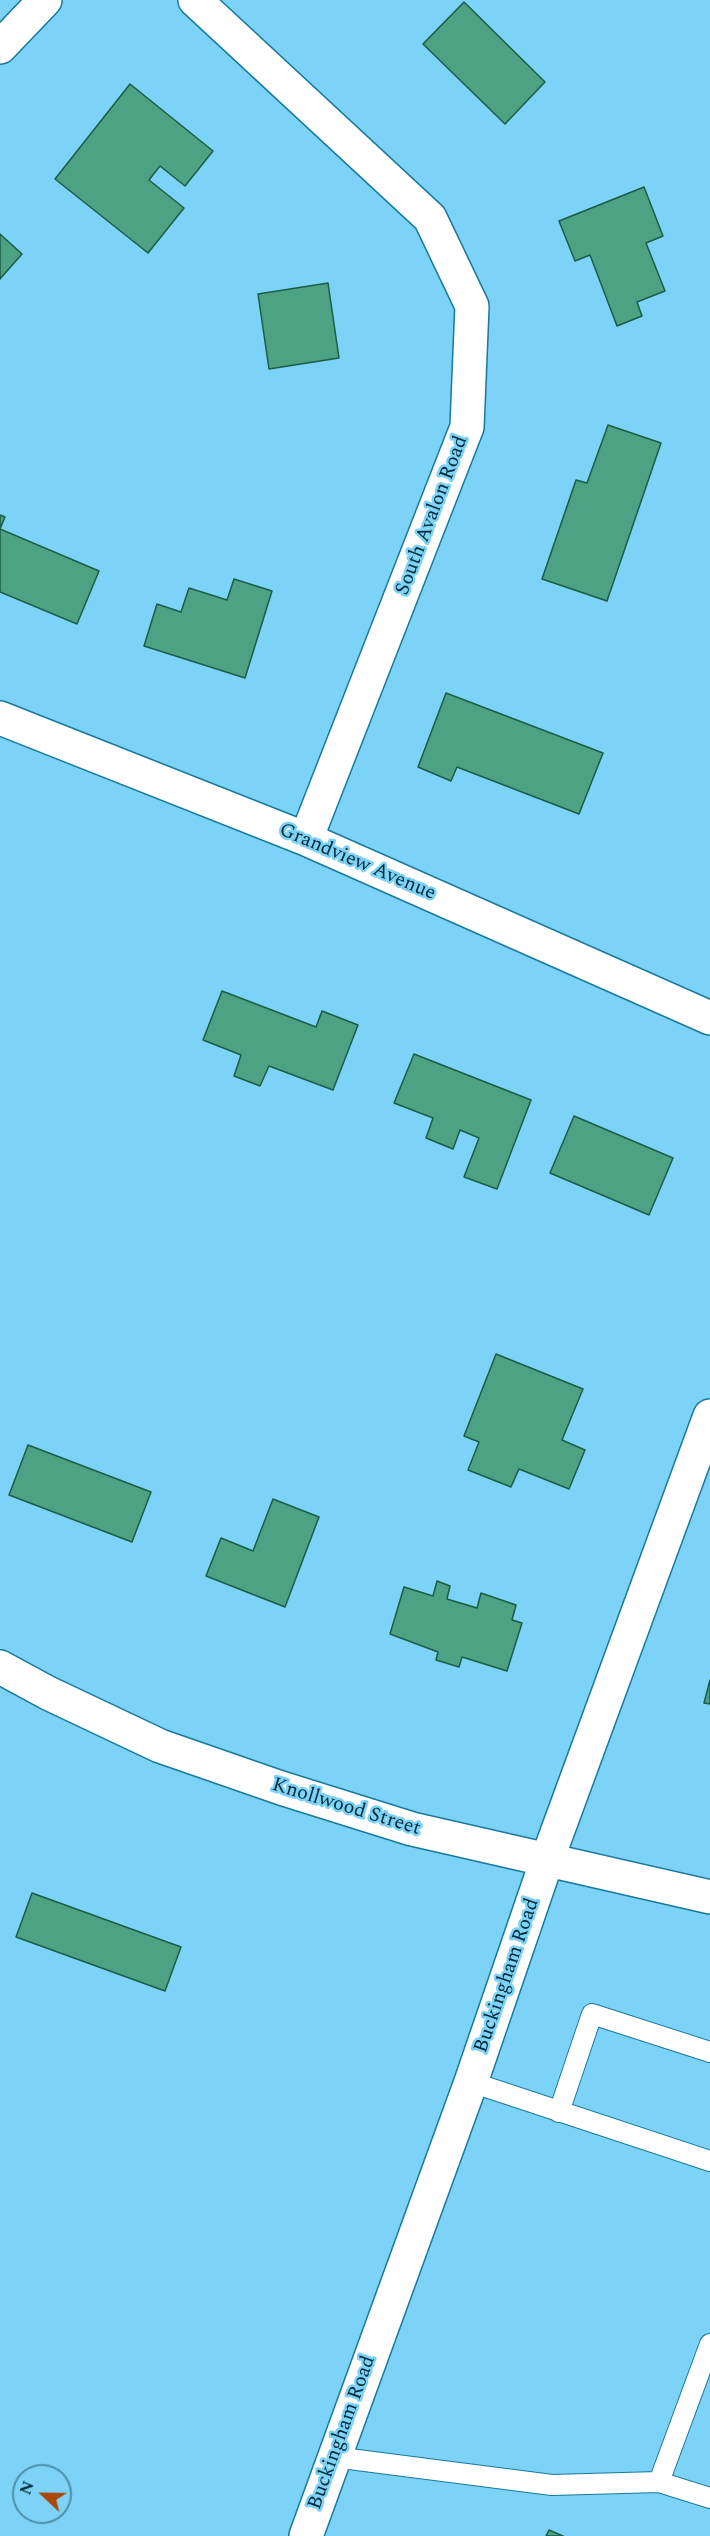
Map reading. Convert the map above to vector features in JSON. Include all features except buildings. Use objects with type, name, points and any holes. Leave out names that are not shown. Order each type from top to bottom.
[{"type":"street","points":[[0,47],[45,0]]},
{"type":"street","name":"South Avalon Road","points":[[195,0],[430,218],[472,306],[467,427],[306,839]]},
{"type":"street","name":"Grandview Avenue","points":[[0,718],[306,839],[710,1018]]},
{"type":"street","name":"Buckingham Road","points":[[306,2536],[471,2082],[547,1860],[710,1416]]},
{"type":"street","name":"Knollwood Street","points":[[0,1667],[48,1693],[171,1750],[280,1788],[412,1829],[710,1896]]},
{"type":"lane","points":[[560,2112],[592,2014],[710,2052]]},
{"type":"lane","points":[[471,2082],[710,2161]]},
{"type":"lane","points":[[659,2482],[703,2390],[710,2344]]},
{"type":"lane","points":[[334,2457],[552,2485],[659,2482],[710,2498]]}]
